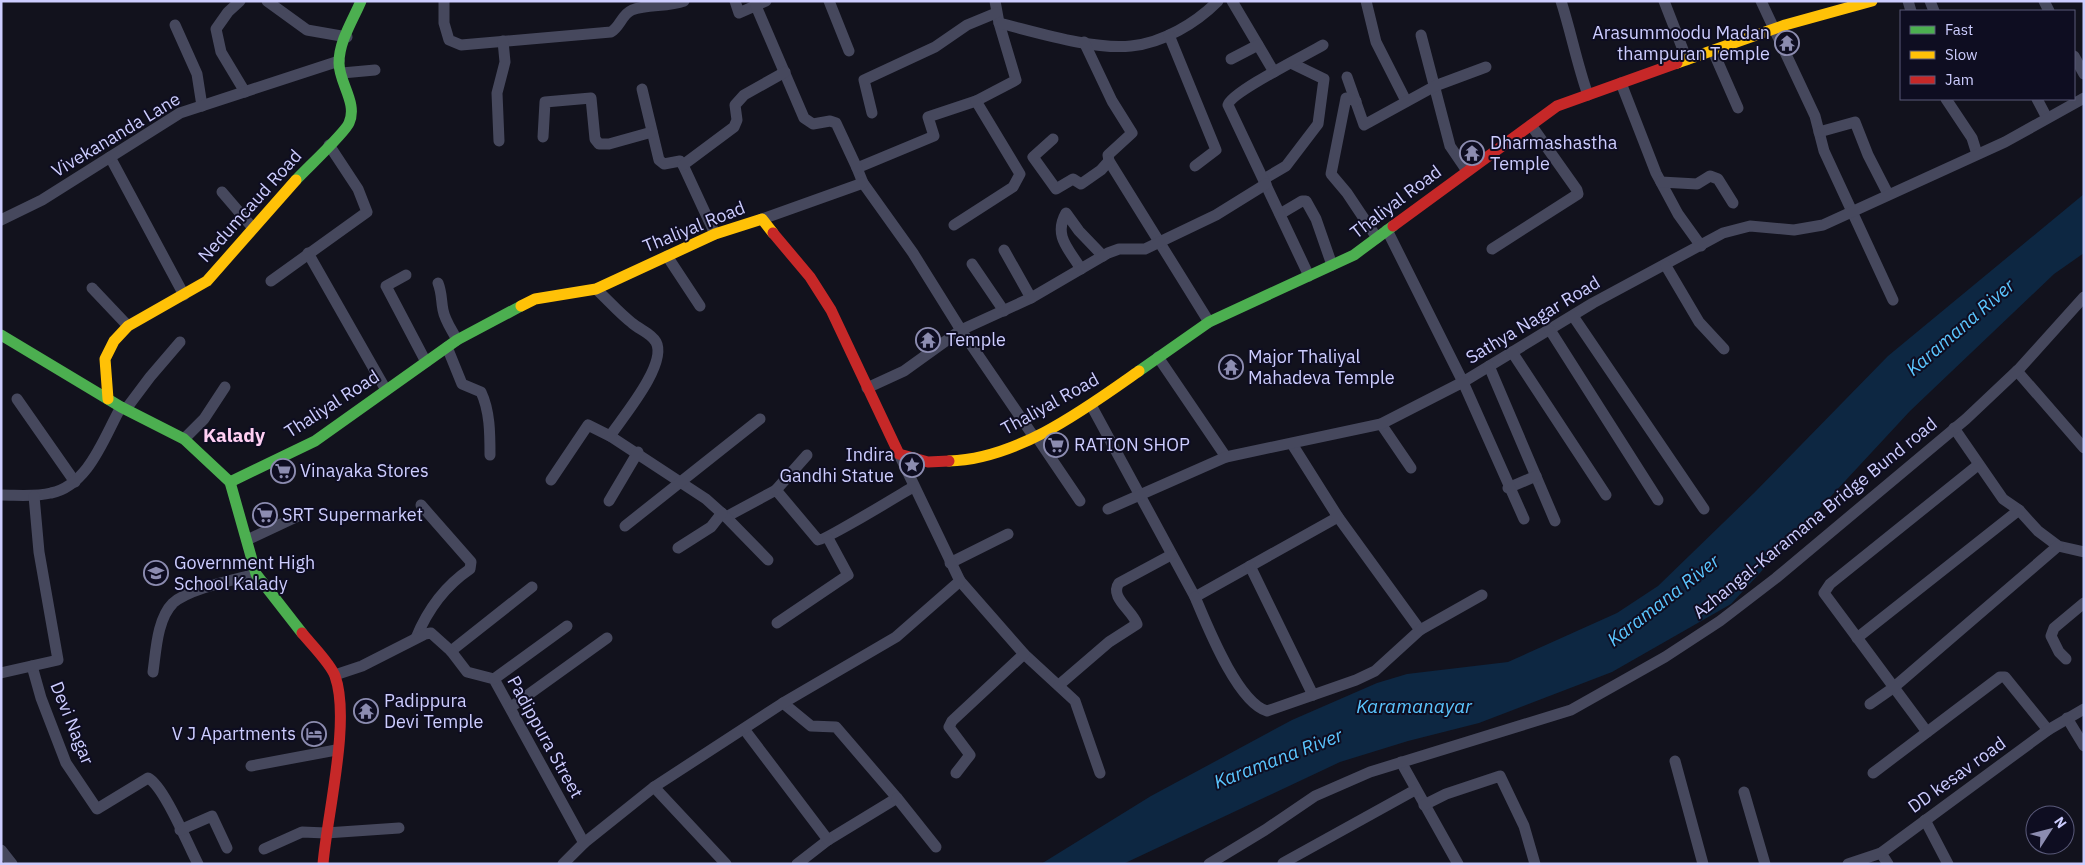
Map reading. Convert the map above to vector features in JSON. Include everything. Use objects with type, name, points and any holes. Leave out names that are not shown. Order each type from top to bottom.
[{"type":"street","points":[[240,1],[228,12],[216,29],[221,52],[245,92]]},
{"type":"street","points":[[267,1],[307,30],[347,37]]},
{"type":"street","points":[[339,61],[362,1]]},
{"type":"street","points":[[444,1],[444,23],[449,40],[461,45],[611,32],[619,28],[622,20],[632,10],[684,1]]},
{"type":"street","points":[[735,1],[738,13],[761,3],[785,72],[804,118],[813,124],[830,121],[836,123],[863,182],[913,253],[961,330],[1080,501]]},
{"type":"street","points":[[829,1],[849,51]]},
{"type":"street","points":[[872,113],[864,80],[935,47],[967,25],[997,12],[1084,42],[1119,47],[1132,46],[1169,35],[1218,1]]},
{"type":"street","points":[[1232,1],[1274,72]]},
{"type":"street","points":[[1366,1],[1376,42],[1406,102]]},
{"type":"street","points":[[1561,1],[1576,49],[1579,71],[1588,95]]},
{"type":"street","points":[[1664,1],[1687,60]]},
{"type":"street","points":[[1761,1],[1815,116],[1824,151],[1892,300]]},
{"type":"street","name":"Thaliyal Road","points":[[230,482],[315,441],[452,343],[535,298],[596,289],[715,234],[762,219],[810,277],[831,310],[900,454],[928,462],[954,461],[1017,447],[1091,405],[1209,322],[1354,255],[1557,106],[1774,29],[1872,1]]},
{"type":"street","points":[[857,168],[934,136],[928,117],[976,101],[1016,80],[997,12]]},
{"type":"street","points":[[175,25],[197,74],[202,106]]},
{"type":"street","points":[[1169,35],[1216,150],[1195,166]]},
{"type":"street","points":[[1422,35],[1450,146],[1467,171]]},
{"type":"street","points":[[499,141],[497,93],[505,62],[503,41]]},
{"type":"street","points":[[1084,42],[1112,101],[1132,132],[1108,155],[1109,161],[1158,243],[1209,322]]},
{"type":"street","points":[[1231,59],[1258,45]]},
{"type":"street","points":[[1309,276],[1228,105],[1231,99],[1274,72],[1323,45]]},
{"type":"street","points":[[1713,50],[1738,108]]},
{"type":"street","points":[[2075,58],[2084,74]]},
{"type":"street","name":"Vivekananda Lane","points":[[1,220],[42,200],[180,113],[339,61]]},
{"type":"street","name":"Nedumcaud Road","points":[[108,399],[105,359],[114,341],[128,326],[207,281],[252,227],[349,124],[351,119],[350,98],[339,61]]},
{"type":"street","points":[[867,388],[904,371],[961,330],[1032,298],[1103,256],[1119,249],[1145,249],[1216,215],[1286,166],[1318,124],[1324,79],[1291,63]]},
{"type":"street","points":[[1347,78],[1364,125],[1435,86],[1486,67]]},
{"type":"street","points":[[342,73],[375,70]]},
{"type":"street","points":[[683,164],[734,127],[737,120],[736,105],[744,95],[785,72]]},
{"type":"street","points":[[1621,83],[1661,182],[1678,214],[1702,246]]},
{"type":"street","points":[[642,89],[659,160],[664,164],[680,161],[683,164],[715,234]]},
{"type":"street","points":[[543,137],[545,102],[591,98],[595,139],[599,144],[609,144],[652,132]]},
{"type":"street","points":[[1356,101],[1346,98],[1331,174],[1347,193],[1377,238]]},
{"type":"street","name":"Sathya Nagar Road","points":[[1387,230],[1463,382],[1593,303],[1666,266],[1723,233],[1750,226],[1807,230],[1823,225],[2005,142],[2084,98]]},
{"type":"street","points":[[1947,100],[1972,138],[1977,154]]},
{"type":"street","points":[[2037,100],[2046,118]]},
{"type":"street","points":[[954,225],[1013,187],[1020,174],[976,101]]},
{"type":"street","points":[[1819,132],[1855,122],[1868,155],[1888,194]]},
{"type":"street","points":[[1492,250],[1578,194],[1571,181],[1531,125]]},
{"type":"street","points":[[1017,167],[1033,157],[1053,139]]},
{"type":"street","points":[[271,281],[367,212],[358,189],[329,145]]},
{"type":"street","points":[[110,157],[184,295]]},
{"type":"street","points":[[1033,157],[1056,190],[1073,179],[1081,184],[1101,170],[1109,161]]},
{"type":"street","points":[[1661,182],[1697,184],[1710,176],[1718,179],[1733,203]]},
{"type":"street","points":[[762,219],[863,182]]},
{"type":"street","points":[[222,192],[252,227]]},
{"type":"street","points":[[1280,214],[1302,201],[1306,201],[1316,219],[1332,265]]},
{"type":"street","points":[[1081,269],[1059,232],[1060,223],[1066,213],[1079,231],[1103,256]]},
{"type":"street","points":[[1004,250],[1032,298]]},
{"type":"street","points":[[308,253],[386,390]]},
{"type":"street","points":[[667,256],[700,306]]},
{"type":"street","points":[[972,264],[1004,312]]},
{"type":"street","points":[[1666,266],[1699,322],[1724,349]]},
{"type":"street","points":[[406,275],[386,286],[426,362]]},
{"type":"street","points":[[438,283],[443,295],[445,318],[462,384],[480,392],[483,397],[490,428],[490,456]]},
{"type":"street","points":[[92,288],[128,326]]},
{"type":"street","points":[[596,289],[634,325],[648,333],[656,343],[658,350],[652,374],[610,436]]},
{"type":"street","name":"Azhangal-Karamana Bridge Bund road","points":[[1209,864],[1265,830],[1315,796],[1370,772],[1572,710],[1665,657],[1745,602],[1954,428],[2017,371],[2084,297]]},
{"type":"street","points":[[1573,316],[1704,509]]},
{"type":"street","points":[[1550,330],[1658,500]]},
{"type":"street","points":[[1,335],[123,408],[184,439],[230,482],[256,574],[335,675],[339,692],[336,750],[322,864]]},
{"type":"street","points":[[1,495],[34,496],[53,493],[75,482],[86,469],[123,408],[180,342]]},
{"type":"street","points":[[1512,352],[1606,495]]},
{"type":"street","points":[[1158,357],[1226,457]]},
{"type":"street","points":[[1490,366],[1555,521]]},
{"type":"street","points":[[2017,371],[2084,448]]},
{"type":"street","points":[[1108,509],[1226,457],[1381,424],[1463,382],[1508,488],[1524,519]]},
{"type":"street","points":[[184,439],[204,419],[225,387]]},
{"type":"street","points":[[16,399],[75,482]]},
{"type":"street","points":[[1091,405],[1195,597],[1228,669],[1258,708],[1274,710],[1375,671],[1420,630],[1482,595]]},
{"type":"street","points":[[625,526],[681,484],[760,419]]},
{"type":"street","points":[[1381,424],[1410,468]]},
{"type":"street","points":[[551,480],[588,425],[638,452],[681,484],[706,499],[768,560]]},
{"type":"street","points":[[1954,428],[1978,465],[2004,499],[2019,510],[2038,531],[2058,546],[2084,552]]},
{"type":"street","points":[[1292,444],[1338,517],[1420,630]]},
{"type":"street","points":[[609,501],[638,452]]},
{"type":"street","points":[[900,454],[913,487],[960,581],[1024,654],[1075,701],[1100,773]]},
{"type":"street","points":[[678,548],[711,527],[724,515],[776,490],[807,455]]},
{"type":"street","points":[[1927,732],[1824,593],[1830,584],[1978,465]]},
{"type":"street","points":[[1508,488],[1536,476]]},
{"type":"street","points":[[776,490],[812,536],[822,541],[913,487]]},
{"type":"street","name":"Devi Nagar","points":[[1,673],[58,660],[39,552],[34,496]]},
{"type":"street","points":[[335,675],[362,666],[416,638],[423,619],[441,596],[460,576],[470,569],[471,562],[421,504]]},
{"type":"street","points":[[1857,638],[2019,510]]},
{"type":"street","points":[[247,540],[298,516]]},
{"type":"street","points":[[1195,597],[1338,517]]},
{"type":"street","points":[[950,563],[1008,534]]},
{"type":"street","points":[[777,622],[848,575],[828,538]]},
{"type":"street","points":[[1870,704],[1893,688],[2058,546]]},
{"type":"street","points":[[1059,685],[1109,642],[1137,624],[1116,595],[1116,588],[1119,582],[1172,555]]},
{"type":"street","points":[[1250,566],[1313,695]]},
{"type":"street","points":[[152,672],[161,626],[172,604],[184,596],[256,574]]},
{"type":"street","points":[[565,863],[584,843],[654,787],[783,703],[896,637],[960,581]]},
{"type":"street","points":[[451,651],[532,587]]},
{"type":"street","points":[[2066,660],[2059,652],[2051,636],[2054,628],[2084,603]]},
{"type":"street","points":[[494,678],[567,626]]},
{"type":"street","name":"Padippura Street","points":[[416,638],[431,633],[451,651],[467,672],[494,678],[584,843]]},
{"type":"street","points":[[511,707],[607,638]]},
{"type":"street","points":[[956,773],[970,755],[949,727],[952,721],[1024,654]]},
{"type":"street","name":"Devi Nagar","points":[[32,666],[41,698],[66,763],[98,809],[148,778],[152,780],[167,802],[198,864]]},
{"type":"street","points":[[1873,773],[2000,676],[2005,677],[2048,730]]},
{"type":"street","points":[[783,703],[811,726],[836,727],[936,847]]},
{"type":"street","name":"DD kesav road","points":[[1848,864],[1881,853],[2048,730],[2084,709]]},
{"type":"street","points":[[2067,718],[2084,746]]},
{"type":"street","points":[[744,730],[828,840]]},
{"type":"street","points":[[251,766],[336,750]]},
{"type":"street","points":[[1675,760],[1704,864]]},
{"type":"street","points":[[1401,762],[1458,864]]},
{"type":"street","points":[[1424,805],[1446,794],[1500,776],[1524,826],[1535,864]]},
{"type":"street","points":[[654,787],[726,864]]},
{"type":"street","points":[[1283,863],[1415,790]]},
{"type":"street","points":[[1744,792],[1765,864]]},
{"type":"street","points":[[796,864],[828,840],[897,798]]},
{"type":"street","points":[[180,830],[212,816],[226,848]]},
{"type":"street","points":[[1925,820],[1948,864]]},
{"type":"street","points":[[264,849],[302,832],[326,833],[399,828]]},
{"type":"street","points":[[1,850],[12,864]]},
{"type":"street","points":[[1881,853],[1888,864]]},
{"type":"water","name":"Karamanayar","points":[[2084,194],[2084,253],[2054,274],[1910,411],[1731,604],[1612,672],[1479,723],[1408,741],[1340,762],[1123,864],[1041,864],[1151,796],[1292,720],[1377,683],[1407,674],[1508,662],[1617,613],[1658,586],[1754,493],[1888,356]]},
{"type":"traffic: fast","points":[[296,180],[333,143],[349,123],[351,116],[350,100],[339,63],[341,47],[361,1]]},
{"type":"traffic: fast","points":[[1139,371],[1209,322],[1354,255],[1393,226]]},
{"type":"traffic: fast","points":[[230,482],[315,441],[457,340],[521,306]]},
{"type":"traffic: fast","points":[[1,335],[121,407],[184,439],[230,482],[256,574],[302,633]]},
{"type":"traffic: slow","points":[[1677,63],[1785,25],[1872,1]]},
{"type":"traffic: slow","points":[[108,399],[105,359],[114,341],[128,326],[207,281],[296,180]]},
{"type":"traffic: slow","points":[[521,306],[535,299],[596,289],[715,234],[762,219],[773,233]]},
{"type":"traffic: slow","points":[[949,461],[975,458],[1025,442],[1073,416],[1139,371]]},
{"type":"traffic: jam","points":[[1393,226],[1557,106],[1677,63]]},
{"type":"traffic: jam","points":[[773,233],[810,277],[831,310],[899,454],[928,462],[949,461]]},
{"type":"traffic: jam","points":[[302,633],[333,671],[339,695],[340,717],[337,768],[323,864]]},
{"type":"place","name":"Arasummoodu Madan thampuran Temple","points":[[1787,43]]},
{"type":"place","name":"Dharmashastha Temple","points":[[1472,153]]},
{"type":"place","name":"Temple","points":[[928,340]]},
{"type":"place","name":"Major Thaliyal Mahadeva Temple","points":[[1231,367]]},
{"type":"place","name":"RATION SHOP","points":[[1056,445]]},
{"type":"place","name":"Indira Gandhi Statue","points":[[912,465]]},
{"type":"place","name":"Vinayaka Stores","points":[[283,471]]},
{"type":"place","name":"SRT Supermarket","points":[[265,515]]},
{"type":"place","name":"Government High School Kalady","points":[[156,573]]},
{"type":"place","name":"Padippura Devi Temple","points":[[366,711]]},
{"type":"place","name":"V J Apartments","points":[[314,734]]},
{"type":"district","name":"Kalady","points":[[234,435]]},
{"type":"water label","name":"Karamana River","points":[[1960,327]]},
{"type":"water label","name":"Karamana River","points":[[1663,600]]},
{"type":"water label","name":"Karamana River","points":[[1278,758]]}]
